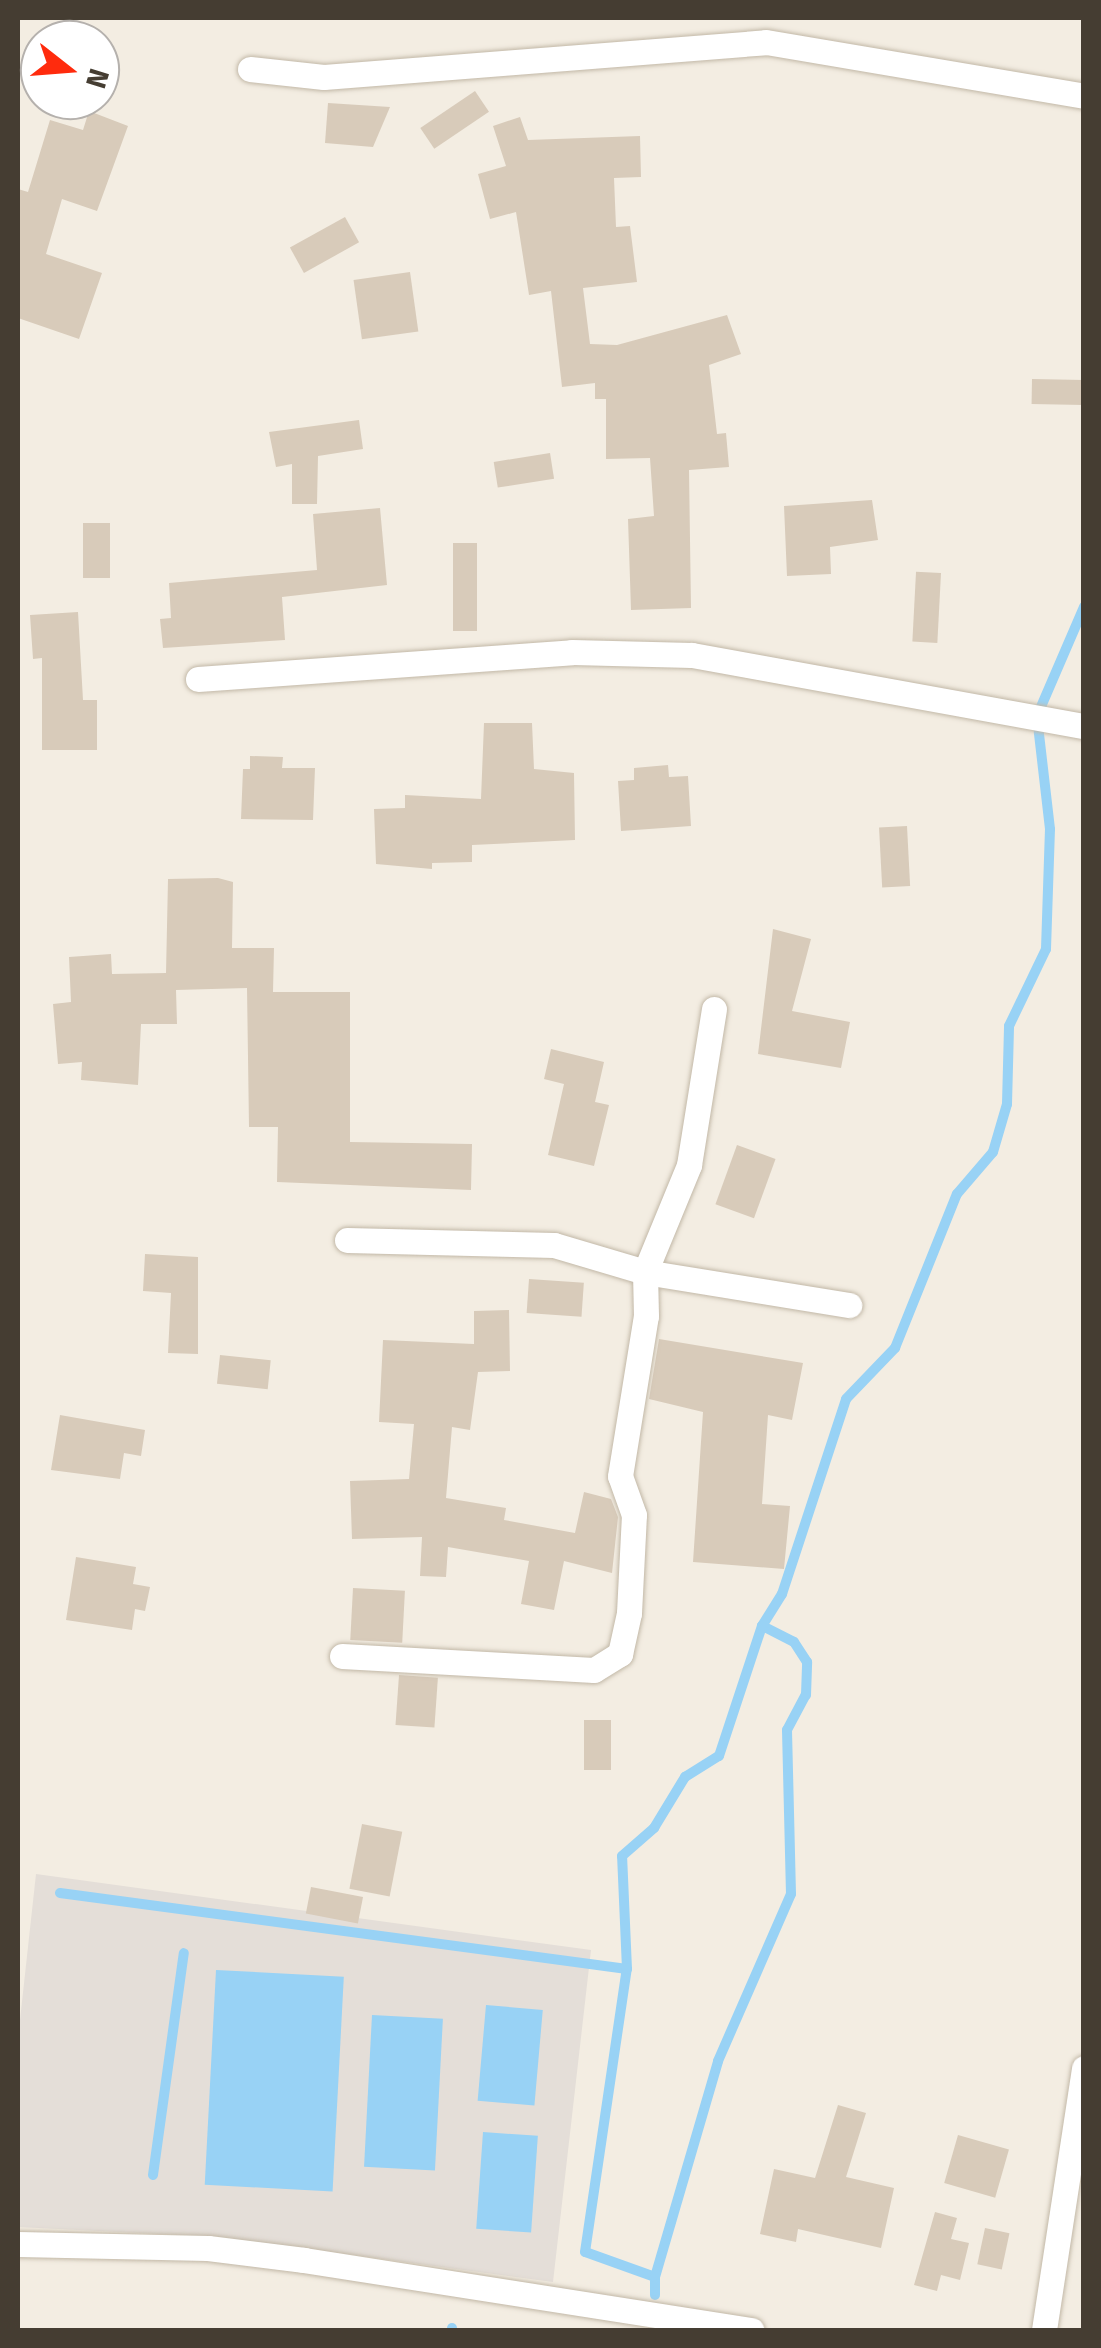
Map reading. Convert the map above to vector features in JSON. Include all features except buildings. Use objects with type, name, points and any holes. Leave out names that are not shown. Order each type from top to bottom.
[{"type":"street","points":[[250,69],[324,77],[766,42],[1084,96]]},
{"type":"street","points":[[198,679],[553,652],[692,654],[1071,724]]},
{"type":"street","points":[[342,1656],[594,1670],[620,1654],[630,1613],[634,1514],[620,1476],[646,1316],[645,1272],[689,1165],[714,1009]]},
{"type":"street","points":[[348,1240],[554,1244],[645,1272],[849,1305]]},
{"type":"street","points":[[1044,2330],[1084,2068]]},
{"type":"street","points":[[18,2244],[208,2248],[752,2330]]},
{"type":"shaded area","points":[[36,1874],[591,1950],[553,2282],[220,2237],[18,2227],[18,2038]]},
{"type":"water","points":[[216,1970],[344,1977],[333,2191],[205,2185]]},
{"type":"water","points":[[486,2005],[543,2010],[534,2106],[478,2101]]},
{"type":"water","points":[[372,2015],[443,2019],[435,2171],[364,2167]]},
{"type":"water","points":[[483,2132],[538,2136],[531,2233],[476,2229]]},
{"type":"waterway","points":[[655,2295],[655,2277],[718,2061],[791,1894],[787,1730],[806,1695],[807,1662],[794,1642],[762,1626],[782,1594],[846,1399],[895,1348],[957,1194],[993,1152],[1007,1104],[1009,1026],[1046,949],[1050,829],[1037,716],[1084,607]]},
{"type":"waterway","points":[[655,2277],[585,2252],[627,1969],[622,1856],[654,1828],[685,1777],[719,1756],[762,1626]]},
{"type":"waterway","points":[[60,1893],[627,1969]]},
{"type":"waterway","points":[[153,2175],[184,1953]]}]
